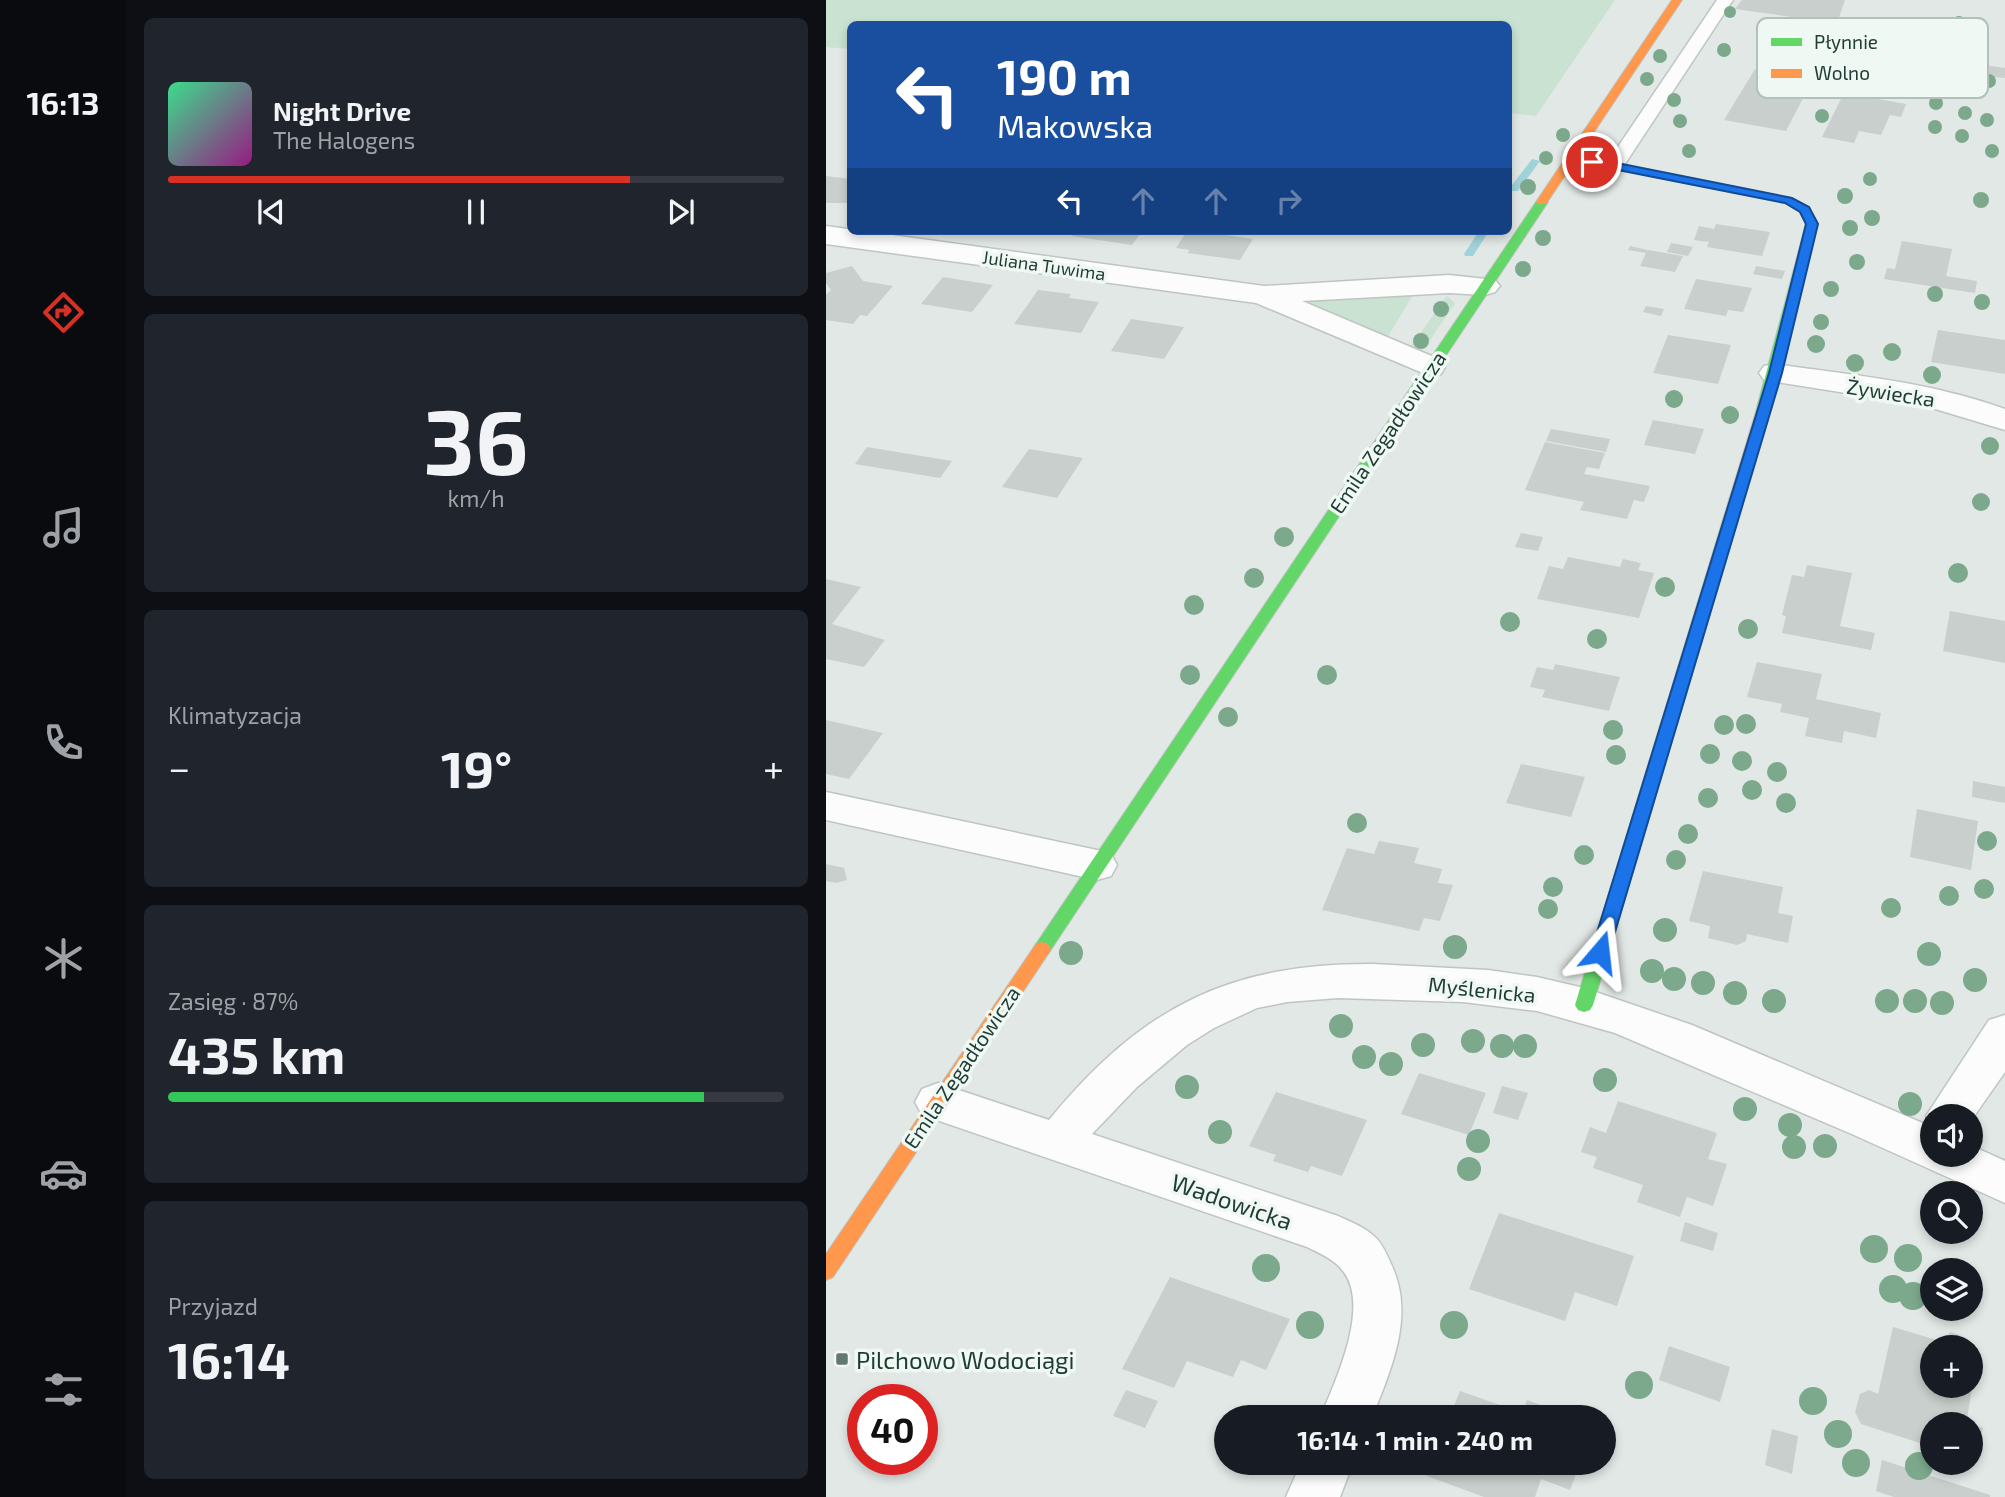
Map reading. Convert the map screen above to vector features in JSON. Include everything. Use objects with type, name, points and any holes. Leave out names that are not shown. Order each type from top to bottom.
[{"type":"main road","name":"Emila Zegadłowicza","points":[[826,1270],[1677,0]]},
{"type":"main road","points":[[1570,157],[1788,200],[1805,210],[1811,217],[1812,224],[1775,373],[1584,1005]]},
{"type":"street","name":"Juliana Tuwima","points":[[826,235],[1263,295],[1449,284],[1485,286]]},
{"type":"street","name":"Juliana Tuwima","points":[[1263,295],[1430,367]]},
{"type":"street","name":"Żywiecka","points":[[1775,373],[1946,401],[1980,409],[2005,420]]},
{"type":"street","points":[[826,806],[1097,865]]},
{"type":"street","name":"Myślenicka","points":[[1059,1142],[1091,1101],[1143,1055],[1196,1018],[1253,992],[1326,982],[1411,982],[1494,988],[1584,1005],[1920,1134]]},
{"type":"street","points":[[1961,1104],[2005,1033]]},
{"type":"street","name":"Wadowicka","points":[[938,1102],[1321,1231],[1347,1244],[1362,1257],[1375,1294],[1377,1320],[1368,1362],[1351,1405]]},
{"type":"street","name":"Myślenicka","points":[[1978,1167],[2005,1184]]},
{"type":"street","points":[[1313,1497],[1322,1475]]},
{"type":"lane","points":[[1614,166],[1725,0]]},
{"type":"green space","points":[[826,0],[1615,0],[1536,116],[1512,113],[1512,21],[847,21],[847,49],[826,47]]},
{"type":"green space","points":[[1414,293],[1386,340],[1304,303],[1304,300]]},
{"type":"green space","points":[[1447,296],[1455,303],[1426,346],[1409,349]]},
{"type":"building","points":[[1742,0],[1845,0],[1839,18],[1801,18],[1735,9]]},
{"type":"building","points":[[1988,65],[2005,68],[2005,78],[1988,76]]},
{"type":"building","points":[[1755,69],[1757,98],[1803,98],[1786,131],[1724,120]]},
{"type":"building","points":[[1842,98],[1872,98],[1906,104],[1901,117],[1890,115],[1881,135],[1859,131],[1854,143],[1822,137]]},
{"type":"building","points":[[826,176],[847,179],[847,203],[826,203]]},
{"type":"building","points":[[1716,224],[1770,232],[1762,256],[1707,247],[1709,242],[1694,240],[1699,226],[1714,229]]},
{"type":"building","points":[[1073,235],[1139,235],[1132,245]]},
{"type":"building","points":[[1184,235],[1226,235],[1253,239],[1240,260],[1187,253],[1190,250],[1176,248]]},
{"type":"building","points":[[1902,241],[1952,249],[1946,276],[1977,281],[1975,293],[1884,279],[1887,268],[1895,269]]},
{"type":"building","points":[[1671,243],[1693,247],[1688,256],[1667,252]]},
{"type":"building","points":[[1630,246],[1683,256],[1675,272],[1640,266],[1646,253],[1628,250]]},
{"type":"building","points":[[852,266],[863,281],[893,286],[867,316],[860,315],[853,324],[826,320],[826,295],[831,290],[826,283],[826,273]]},
{"type":"building","points":[[1756,266],[1785,271],[1782,279],[1753,274]]},
{"type":"building","points":[[943,277],[993,285],[972,312],[921,304]]},
{"type":"building","points":[[1696,279],[1752,288],[1743,312],[1728,310],[1726,316],[1684,309]]},
{"type":"building","points":[[1038,290],[1071,294],[1069,298],[1099,302],[1081,333],[1014,324]]},
{"type":"building","points":[[1646,306],[1664,309],[1661,316],[1643,312]]},
{"type":"building","points":[[1131,319],[1184,327],[1164,359],[1111,351]]},
{"type":"building","points":[[1938,330],[2005,340],[2005,374],[1931,362]]},
{"type":"building","points":[[1668,335],[1731,345],[1718,384],[1653,373]]},
{"type":"building","points":[[1653,420],[1704,429],[1695,454],[1644,445]]},
{"type":"building","points":[[1551,429],[1610,439],[1606,452],[1546,441]]},
{"type":"building","points":[[1545,442],[1605,453],[1599,469],[1587,467],[1584,474],[1650,486],[1644,502],[1634,500],[1627,519],[1580,510],[1584,502],[1525,490]]},
{"type":"building","points":[[867,447],[952,461],[940,478],[855,464]]},
{"type":"building","points":[[1029,449],[1083,458],[1057,498],[1002,487]]},
{"type":"building","points":[[1521,533],[1543,537],[1538,551],[1515,547]]},
{"type":"building","points":[[1568,557],[1620,567],[1623,559],[1641,563],[1638,570],[1654,573],[1639,618],[1537,599],[1549,566],[1563,569]]},
{"type":"building","points":[[1807,565],[1852,573],[1840,626],[1875,633],[1871,650],[1782,633],[1786,616],[1782,615],[1792,575],[1804,577]]},
{"type":"building","points":[[826,579],[861,587],[832,624],[885,640],[864,667],[826,659]]},
{"type":"building","points":[[1950,611],[2005,621],[2005,663],[1943,651]]},
{"type":"building","points":[[1757,662],[1822,674],[1816,699],[1881,713],[1876,738],[1844,731],[1842,743],[1805,736],[1809,718],[1780,712],[1782,704],[1747,697]]},
{"type":"building","points":[[1555,664],[1620,677],[1609,711],[1542,697],[1545,690],[1530,687],[1537,667],[1553,670]]},
{"type":"building","points":[[826,720],[883,733],[849,779],[826,774]]},
{"type":"building","points":[[1521,764],[1585,777],[1571,817],[1506,803]]},
{"type":"building","points":[[1973,781],[2005,787],[2005,803],[1972,797]]},
{"type":"building","points":[[1917,809],[1978,821],[1971,870],[1910,857]]},
{"type":"building","points":[[1379,841],[1419,848],[1414,863],[1442,869],[1438,883],[1453,885],[1440,921],[1424,918],[1419,931],[1322,910],[1347,848],[1374,854]]},
{"type":"building","points":[[826,864],[844,868],[847,880],[836,883],[826,881]]},
{"type":"building","points":[[1703,871],[1783,887],[1778,913],[1793,916],[1788,943],[1747,934],[1746,941],[1737,945],[1708,938],[1710,926],[1689,921]]},
{"type":"building","points":[[1419,1073],[1486,1093],[1469,1135],[1401,1114]]},
{"type":"building","points":[[1502,1086],[1528,1093],[1518,1120],[1493,1113]]},
{"type":"building","points":[[1276,1092],[1367,1120],[1342,1176],[1311,1166],[1308,1172],[1273,1161],[1276,1155],[1249,1146]]},
{"type":"building","points":[[1618,1101],[1717,1133],[1708,1159],[1727,1164],[1713,1206],[1687,1197],[1680,1217],[1637,1202],[1643,1185],[1593,1168],[1597,1157],[1581,1152],[1590,1127],[1606,1133]]},
{"type":"building","points":[[1499,1213],[1634,1256],[1617,1306],[1575,1292],[1565,1321],[1469,1289]]},
{"type":"building","points":[[1685,1222],[1718,1233],[1713,1251],[1680,1241]]},
{"type":"building","points":[[1170,1277],[1290,1319],[1266,1370],[1241,1360],[1233,1377],[1187,1361],[1174,1388],[1122,1369]]},
{"type":"building","points":[[1893,1327],[1920,1335],[1920,1398],[1970,1398],[1968,1412],[1920,1412],[1920,1443],[1861,1424],[1855,1412],[1860,1394],[1869,1390],[1878,1394]]},
{"type":"building","points":[[1669,1346],[1730,1367],[1720,1402],[1659,1380]]},
{"type":"building","points":[[1126,1390],[1158,1401],[1145,1428],[1113,1416]]},
{"type":"building","points":[[1460,1391],[1500,1405],[1454,1405]]},
{"type":"building","points":[[1527,1400],[1541,1405],[1525,1405]]},
{"type":"building","points":[[1772,1429],[1798,1436],[1792,1474],[1765,1465]]},
{"type":"building","points":[[1882,1460],[1990,1497],[1894,1497],[1876,1491]]},
{"type":"building","points":[[1576,1475],[1570,1490],[1541,1479],[1535,1497],[1484,1497],[1427,1476]]},
{"type":"waterway","points":[[1514,189],[1535,161]]},
{"type":"waterway","points":[[1469,254],[1481,235]]},
{"type":"traffic: fast","points":[[1570,157],[1788,200],[1805,210],[1812,224],[1762,415]]},
{"type":"traffic: fast","points":[[1042,949],[1542,202]]},
{"type":"traffic: fast","points":[[1584,1005],[1676,700]]},
{"type":"traffic: slow","points":[[1542,202],[1677,0]]},
{"type":"traffic: slow","points":[[1676,700],[1762,415]]},
{"type":"traffic: slow","points":[[826,1271],[1042,949]]},
{"type":"place","name":"Pilchowo Wodociągi","points":[[842,1359]]},
{"type":"route","points":[[1592,162],[1788,200],[1805,210],[1811,217],[1812,224],[1775,373],[1600,952]]}]
